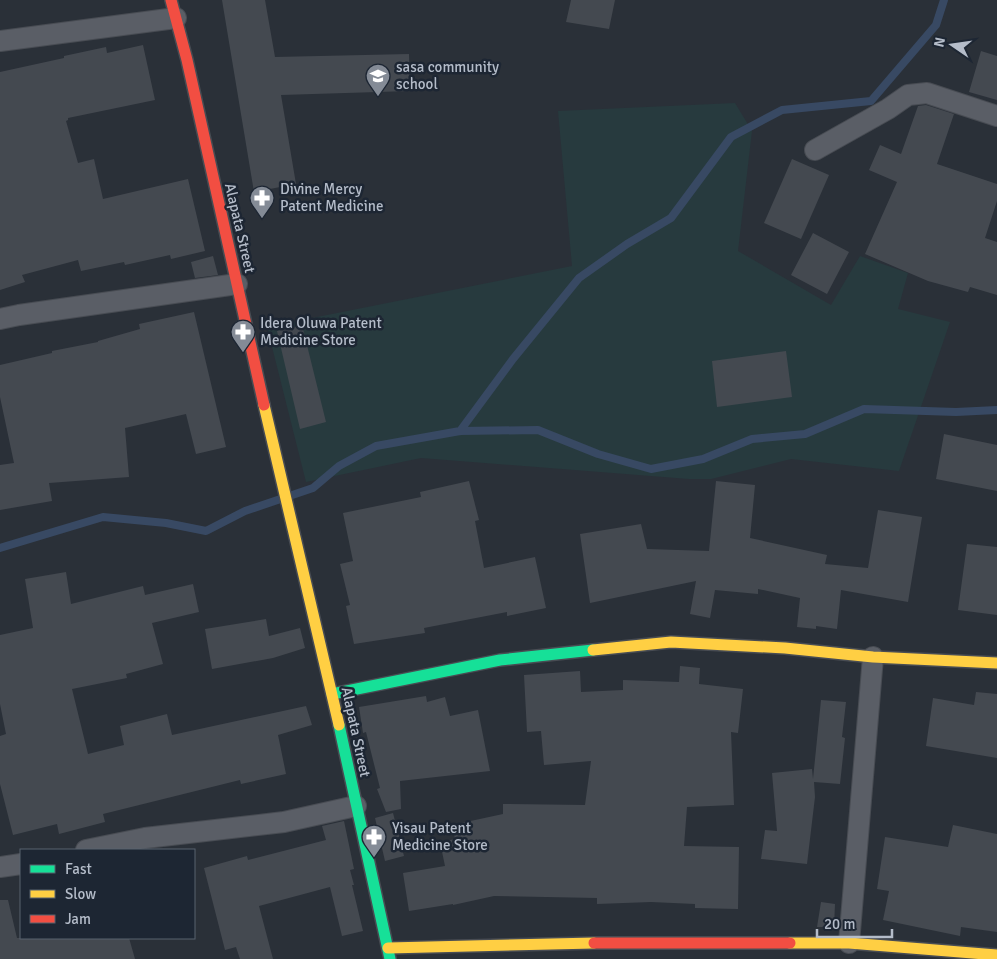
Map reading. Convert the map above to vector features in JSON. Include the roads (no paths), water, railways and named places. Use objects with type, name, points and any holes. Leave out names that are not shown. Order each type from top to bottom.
[{"type":"street","points":[[0,41],[174,9]]},
{"type":"street","name":"Alapata Street","points":[[174,9],[288,512],[332,694],[389,953]]},
{"type":"street","points":[[815,150],[888,109],[908,95],[927,93],[997,116]]},
{"type":"street","points":[[0,320],[19,315],[236,284]]},
{"type":"street","points":[[332,694],[500,660],[671,642],[785,648],[873,657],[997,664]]},
{"type":"street","points":[[848,944],[873,657]]},
{"type":"street","points":[[91,849],[144,838],[284,822],[356,806]]},
{"type":"street","points":[[0,868],[20,864]]},
{"type":"street","points":[[389,953],[648,942],[848,944],[997,955]]},
{"type":"waterway","points":[[460,431],[513,359],[579,278],[627,244],[671,218],[731,137],[782,110],[871,101],[936,25],[944,0]]},
{"type":"waterway","points":[[0,548],[103,517],[166,523],[206,531],[245,511],[313,488],[339,466],[376,446],[460,431],[538,430],[598,454],[651,469],[703,459],[752,439],[805,434],[864,409],[956,412],[997,410]]},
{"type":"place","name":"sasa community school","points":[[378,97]]},
{"type":"place","name":"Divine Mercy Patent Medicine","points":[[262,219]]},
{"type":"place","name":"Idera Oluwa Patent Medicine Store","points":[[243,353]]},
{"type":"place","name":"Yisau Patent Medicine Store","points":[[374,858]]}]
